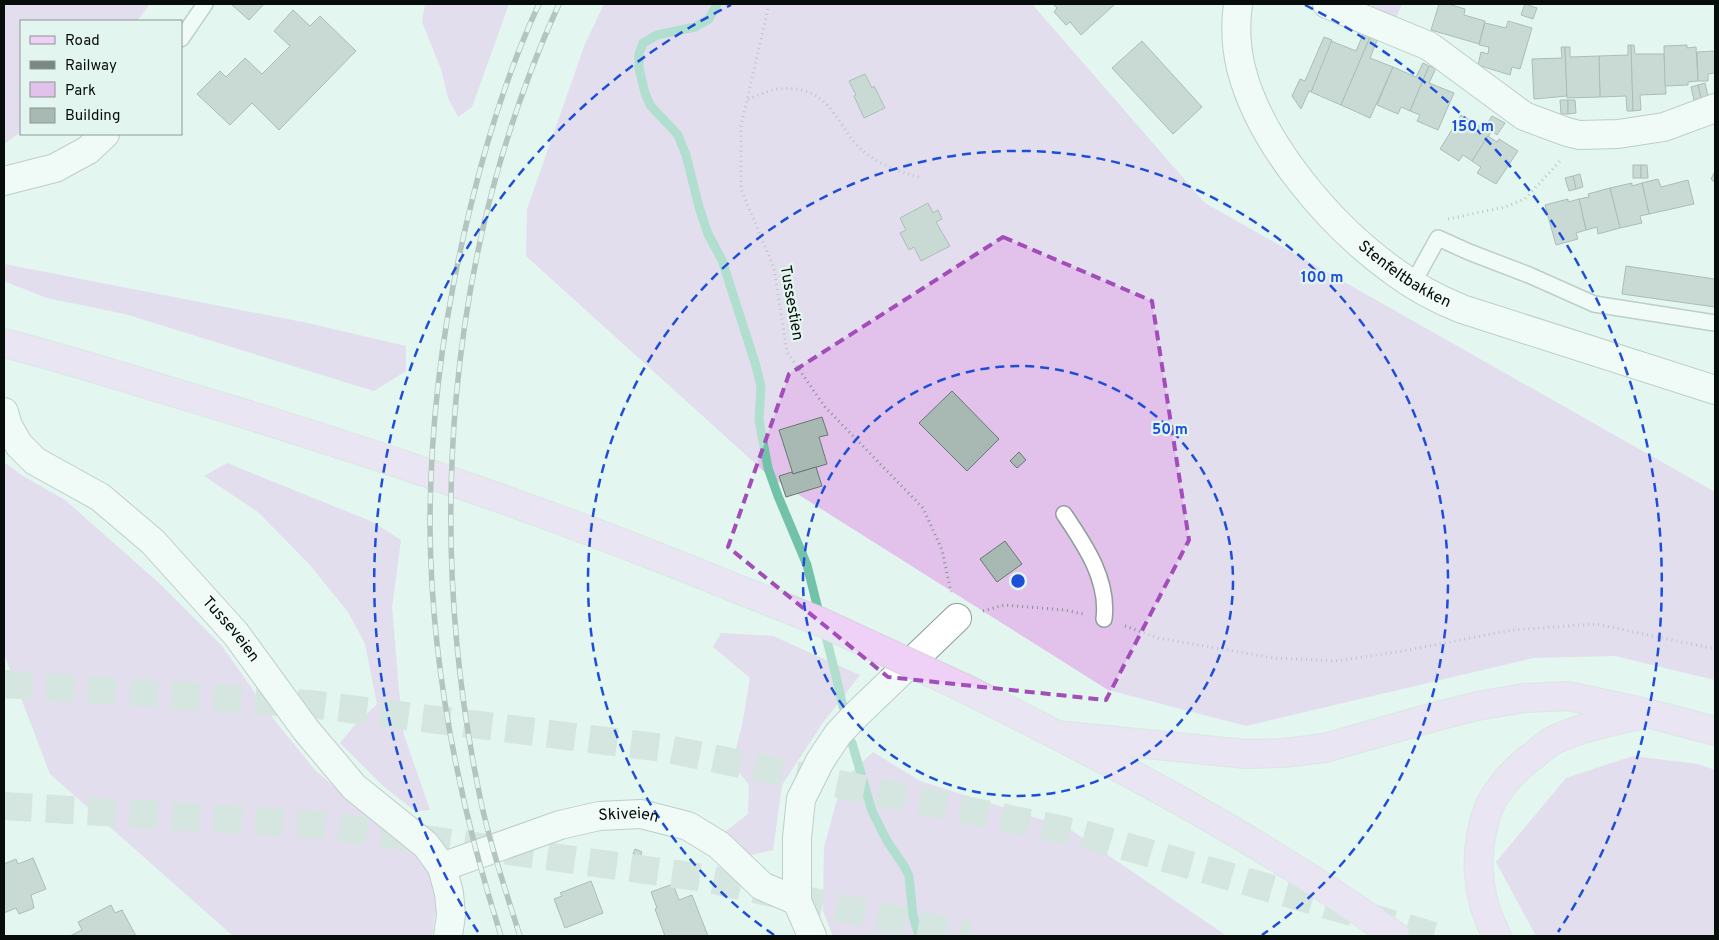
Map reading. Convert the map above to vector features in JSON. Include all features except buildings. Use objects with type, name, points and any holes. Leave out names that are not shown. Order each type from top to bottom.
[{"type":"main road","points":[[4,343],[248,414],[385,458],[578,525],[821,622],[964,688],[1136,776],[1318,882],[1396,936]]},
{"type":"main road","points":[[1057,735],[1245,754],[1284,754],[1326,748],[1477,706],[1524,698],[1568,696],[1715,731]]},
{"type":"main road","points":[[1497,936],[1485,908],[1478,877],[1480,840],[1488,809],[1505,782],[1526,761],[1551,742],[1578,730],[1647,714]]},
{"type":"street","name":"Stenfeltbakken","points":[[1238,4],[1236,33],[1241,67],[1248,88],[1274,141],[1312,194],[1333,218],[1372,255],[1412,284],[1438,299],[1483,317],[1715,390]]},
{"type":"street","points":[[1327,4],[1429,46],[1524,116],[1579,135],[1618,134],[1664,126],[1715,108]]},
{"type":"street","points":[[4,181],[55,168],[88,150],[104,135]]},
{"type":"street","name":"Tusseveien","points":[[6,419],[19,445],[35,461],[100,497],[153,542],[236,634],[306,730],[354,787],[426,845],[442,867]]},
{"type":"street","points":[[812,936],[797,901],[797,838],[802,799],[820,761],[838,734],[957,618]]},
{"type":"street","name":"Skiveien","points":[[442,867],[560,825],[600,816],[642,814],[688,826],[720,846],[762,886],[797,901]]},
{"type":"street","points":[[442,867],[449,893],[451,915],[448,936]]},
{"type":"lane","points":[[182,38],[205,4]]},
{"type":"lane","points":[[1412,284],[1438,238],[1594,304],[1715,322]]},
{"type":"lane","points":[[1064,514],[1084,543],[1104,589],[1106,605],[1104,619]]},
{"type":"path","name":"Tussestien","points":[[769,4],[741,126],[741,189],[774,268],[787,352],[826,407],[923,508],[942,550],[957,618]]},
{"type":"path","points":[[747,100],[770,90],[799,89],[807,91],[823,101],[856,144],[865,152],[893,170],[919,177]]},
{"type":"path","points":[[1438,238],[1440,224],[1449,218],[1505,207],[1525,199],[1554,170],[1579,135]]},
{"type":"path","points":[[957,618],[1004,605],[1065,610],[1104,619],[1158,638],[1274,658],[1336,661],[1403,651],[1512,630],[1596,624],[1715,649]]},
{"type":"highlighted area","points":[[1003,237],[1152,301],[1189,540],[1106,700],[888,677],[728,547],[789,374]]},
{"type":"green space","points":[[4,4],[150,4],[138,20],[20,20],[20,133],[4,144]]},
{"type":"green space","points":[[425,4],[509,4],[472,107],[458,117],[448,98],[441,69],[422,22]]},
{"type":"green space","points":[[604,4],[1032,4],[1205,203],[1715,492],[1715,680],[1615,656],[1533,658],[1246,726],[1108,690],[769,476],[526,256],[527,209],[585,44]]},
{"type":"green space","points":[[1373,4],[1402,4],[1390,30],[1369,21]]},
{"type":"green space","points":[[4,264],[303,322],[406,346],[406,371],[374,391],[125,314],[47,298],[6,282],[4,280]]},
{"type":"green space","points":[[4,462],[23,476],[65,500],[159,583],[222,646],[272,717],[315,770],[373,821],[414,850],[439,887],[432,936],[233,936],[50,774],[4,654]]},
{"type":"green space","points":[[227,463],[373,522],[401,540],[392,607],[399,690],[404,735],[430,810],[415,811],[383,786],[340,743],[353,727],[377,704],[365,644],[348,612],[309,564],[258,512],[204,476]]},
{"type":"green space","points":[[721,633],[773,636],[860,675],[822,724],[782,785],[773,850],[747,856],[725,832],[748,814],[749,785],[732,763],[742,726],[750,678],[713,647]]},
{"type":"green space","points":[[873,752],[920,781],[1068,828],[1227,936],[833,936],[823,911],[824,847],[842,781]]},
{"type":"green space","points":[[1633,756],[1698,764],[1715,770],[1715,936],[1536,936],[1496,862],[1566,778]]},
{"type":"waterway","points":[[717,4],[709,19],[695,27],[657,35],[643,43],[639,54],[639,68],[650,105],[678,135],[686,155],[708,234],[722,260],[761,387],[759,420],[768,468],[807,565],[820,617]]},
{"type":"waterway","points":[[824,629],[843,707]]},
{"type":"waterway","points":[[852,743],[872,811],[887,841],[909,876],[913,916],[919,936]]},
{"type":"tunnel","points":[[4,684],[310,704],[663,748],[1083,834],[1434,936]]},
{"type":"tunnel","points":[[4,806],[322,825],[704,878],[969,936]]},
{"type":"railway","points":[[501,936],[472,836],[450,734],[442,682],[432,578],[431,486],[440,368],[460,251],[490,133],[517,55],[539,4]]},
{"type":"railway","points":[[520,936],[485,819],[464,702],[454,600],[451,498],[456,397],[469,296],[491,196],[521,99],[559,4]]}]
